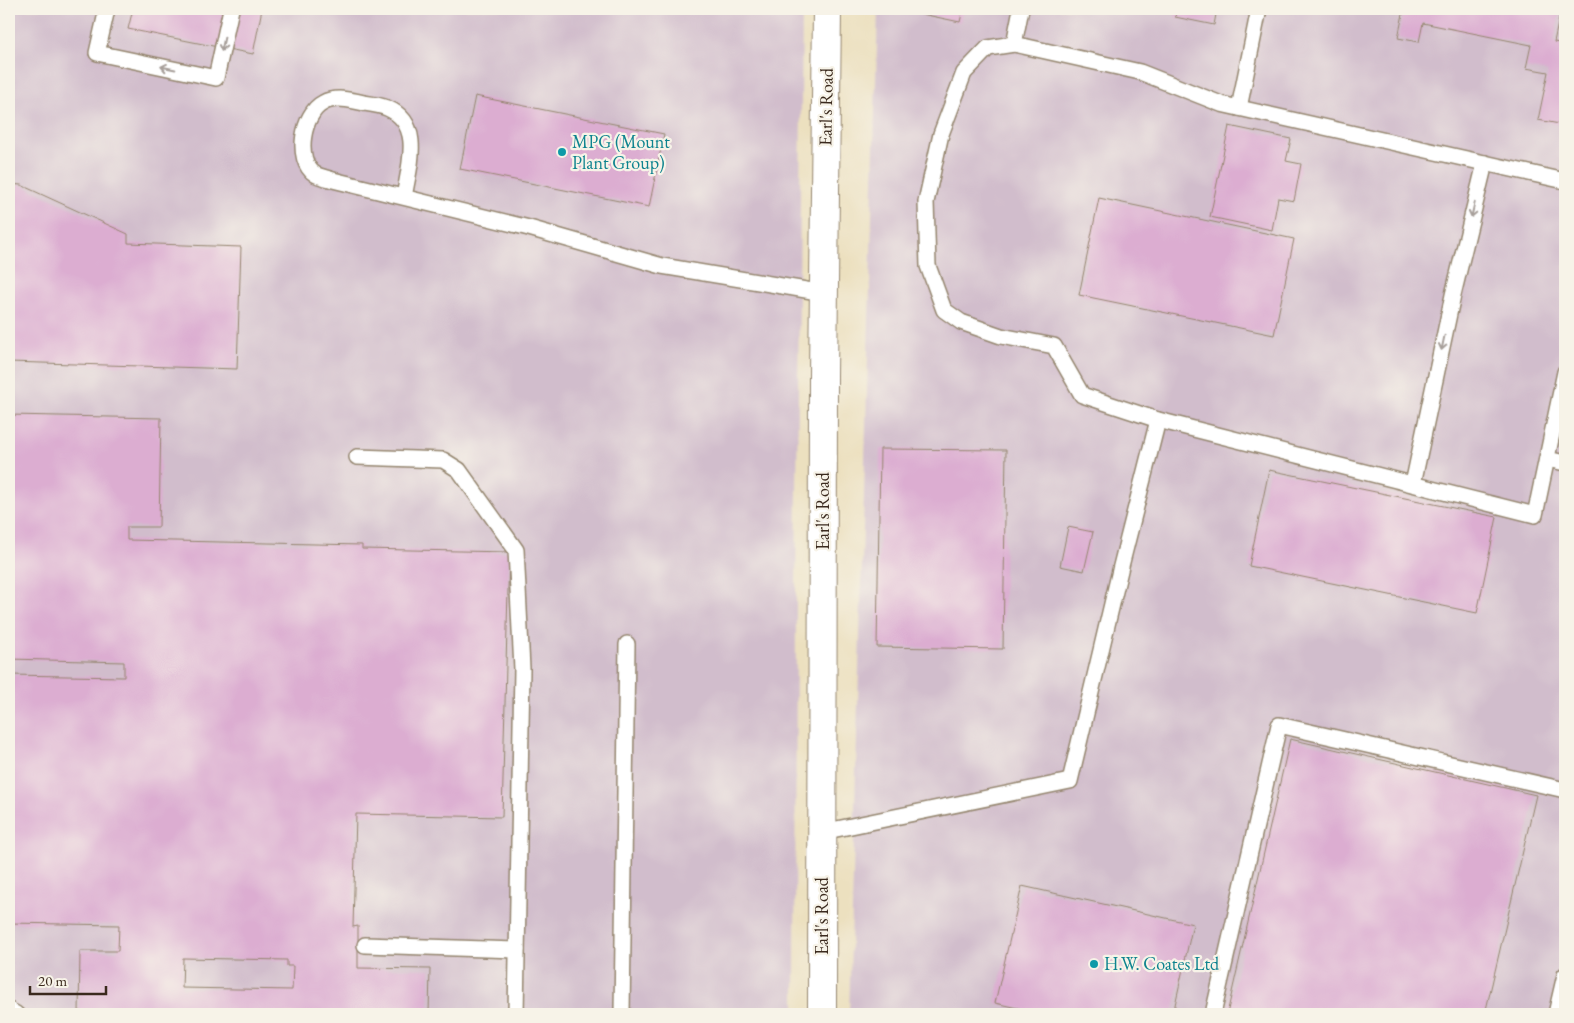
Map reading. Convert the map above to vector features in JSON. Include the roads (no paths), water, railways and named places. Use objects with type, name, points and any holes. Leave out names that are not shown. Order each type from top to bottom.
[{"type":"main road","name":"Earl's Road","points":[[822,1014],[824,293],[827,9]]},
{"type":"lane","points":[[107,9],[97,53],[216,78],[230,9]]},
{"type":"lane","points":[[1014,44],[1021,9]]},
{"type":"lane","points":[[1238,108],[1259,9]]},
{"type":"lane","points":[[1565,181],[1221,104],[1140,72],[1014,44],[988,48],[964,73],[941,134],[926,202],[928,266],[944,310],[961,322],[1001,336],[1054,346],[1082,394],[1158,420],[1535,515],[1565,372]]},
{"type":"lane","points":[[404,197],[413,149],[409,131],[403,119],[388,108],[334,99],[322,103],[312,110],[305,134],[303,152],[308,166],[315,174],[662,266],[824,293]]},
{"type":"lane","points":[[1413,484],[1453,295],[1485,163]]},
{"type":"lane","points":[[822,832],[1070,781],[1158,420]]},
{"type":"lane","points":[[357,457],[443,460],[459,470],[516,550],[522,669],[516,1014]]},
{"type":"lane","points":[[1547,459],[1565,463]]},
{"type":"lane","points":[[622,1014],[627,644]]},
{"type":"lane","points":[[1213,1014],[1278,724],[1565,790]]},
{"type":"lane","points":[[365,945],[517,950]]},
{"type":"lane","points":[[1556,1014],[1565,975]]},
{"type":"lane","points":[[9,1010],[16,1014]]},
{"type":"place","name":"MPG (Mount Plant Group)","points":[[562,152]]},
{"type":"place","name":"H.W. Coates Ltd","points":[[1094,964]]}]
